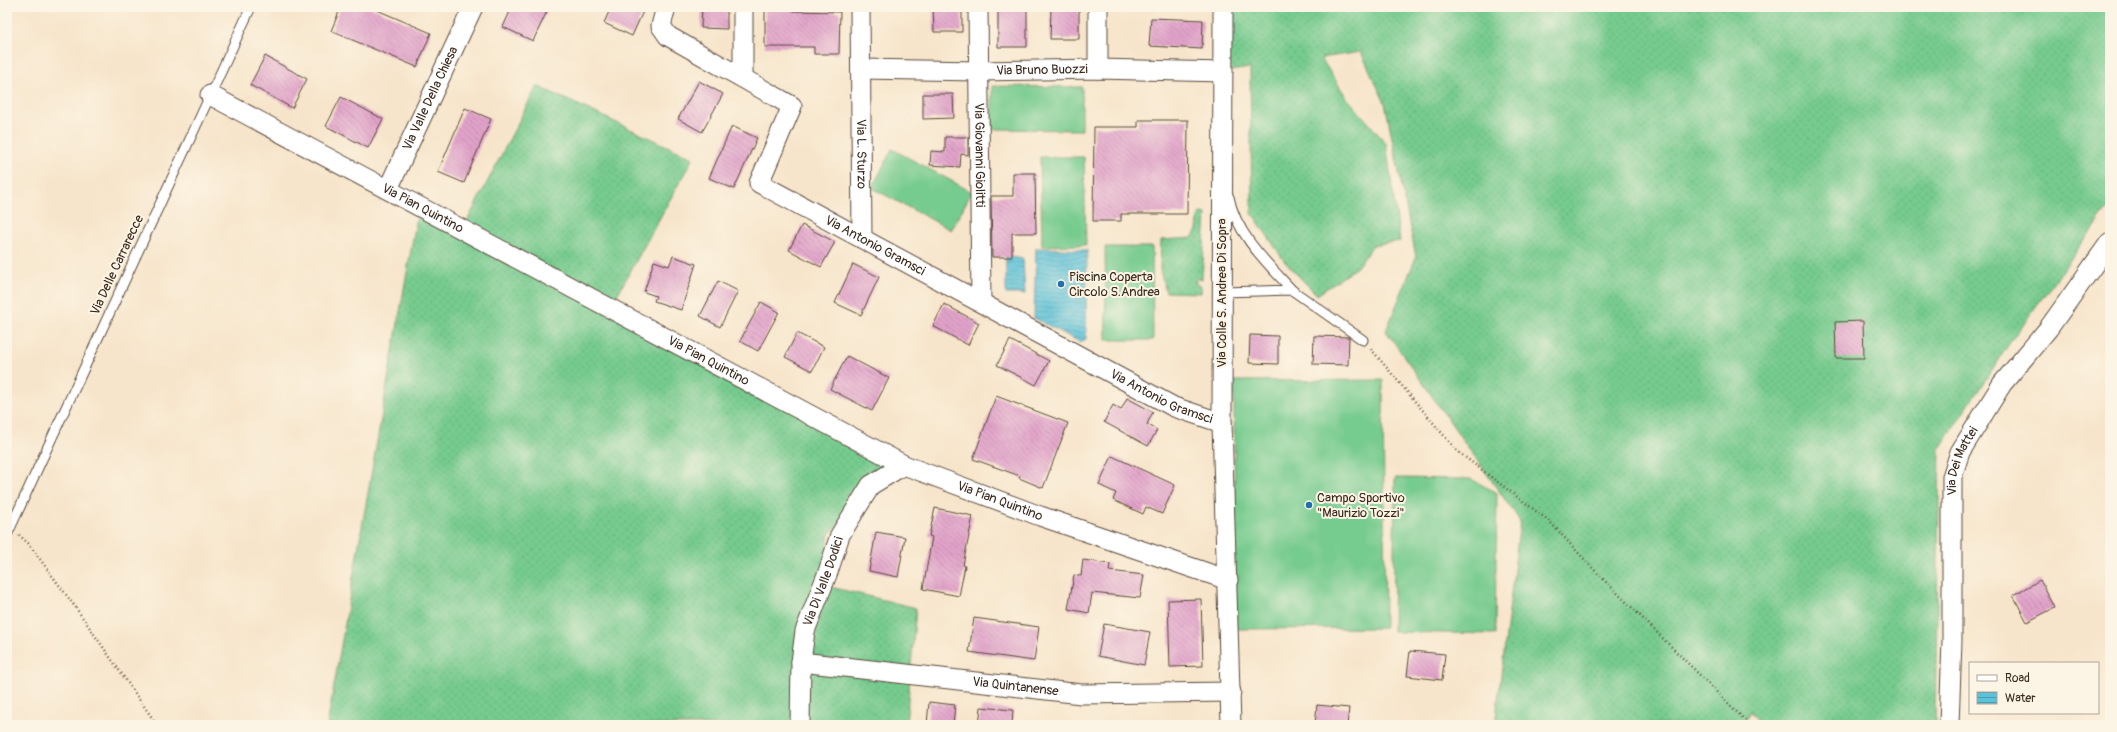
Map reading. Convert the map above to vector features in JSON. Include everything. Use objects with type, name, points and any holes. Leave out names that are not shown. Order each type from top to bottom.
[{"type":"street","name":"Via Valle Della Chiesa","points":[[388,189],[473,7]]},
{"type":"street","name":"Via Antonio Gramsci","points":[[666,7],[661,20],[661,26],[664,32],[792,106],[759,183],[1174,407],[1222,423]]},
{"type":"street","points":[[743,7],[743,77]]},
{"type":"street","name":"Via L. Sturzo","points":[[860,7],[862,238]]},
{"type":"street","name":"Via Giovanni Giolitti","points":[[978,7],[981,302]]},
{"type":"street","points":[[1098,7],[1098,69]]},
{"type":"street","name":"Via Colle S. Andrea Di Sopra","points":[[1223,7],[1222,423],[1228,580],[1231,725]]},
{"type":"street","name":"Via Bruno Buozzi","points":[[861,70],[978,72],[1098,69],[1223,72]]},
{"type":"street","name":"Via Pian Quintino","points":[[210,95],[904,465],[1040,516],[1228,580]]},
{"type":"street","name":"Via Dei Mattei","points":[[1949,725],[1952,641],[1952,477],[1960,452],[2002,384],[2048,329],[2110,242]]},
{"type":"street","name":"Via Di Valle Dodici","points":[[800,725],[801,662],[805,631],[828,572],[840,535],[871,485],[904,465]]},
{"type":"street","name":"Via Quintanense","points":[[801,662],[1081,694],[1231,692]]},
{"type":"lane","name":"Via Delle Carrarecce","points":[[9,531],[251,7]]},
{"type":"lane","points":[[1222,166],[1230,205],[1248,240],[1292,290],[1363,340]]},
{"type":"lane","points":[[1222,292],[1292,290]]},
{"type":"path","points":[[1363,340],[1457,451],[1549,521],[1597,573],[1750,725]]},
{"type":"path","points":[[9,531],[28,543],[72,602],[157,725]]},
{"type":"green space","points":[[1223,7],[2110,7],[2110,205],[2013,338],[1940,448],[1935,725],[1761,725],[1750,711],[1743,725],[1495,725],[1520,521],[1386,331],[1416,257],[1385,103],[1361,52],[1321,58],[1347,98],[1386,143],[1400,241],[1373,245],[1357,267],[1317,295],[1285,262],[1252,213],[1250,68],[1223,72]]},
{"type":"green space","points":[[537,86],[693,158],[610,308],[904,465],[857,505],[829,534],[823,585],[916,608],[906,725],[327,725],[419,204],[463,229]]},
{"type":"green space","points":[[992,86],[1082,87],[1082,130],[992,129]]},
{"type":"green space","points":[[892,149],[972,192],[951,230],[872,188]]},
{"type":"green space","points":[[1040,157],[1084,157],[1086,245],[1042,246]]},
{"type":"green space","points":[[1199,214],[1206,214],[1202,279],[1196,278],[1196,285],[1201,286],[1201,293],[1166,292],[1160,270],[1161,240],[1192,238],[1197,230]]},
{"type":"green space","points":[[1105,247],[1152,247],[1153,340],[1106,340]]},
{"type":"green space","name":"Campo Sportivo \"Maurizio Tozzi\"","points":[[1383,380],[1385,628],[1235,629],[1234,381]]},
{"type":"green space","points":[[1395,478],[1471,479],[1497,493],[1495,634],[1393,632]]},
{"type":"water","name":"Piscina Coperta Circolo S.Andrea","points":[[1036,248],[1087,250],[1086,339],[1080,342],[1034,318]]},
{"type":"water","points":[[1006,256],[1023,259],[1025,294],[1006,294]]},
{"type":"building","points":[[341,7],[370,7],[431,33],[417,67],[331,31]]},
{"type":"building","points":[[512,7],[549,7],[533,41],[503,27]]},
{"type":"building","points":[[611,7],[645,7],[632,36],[604,23]]},
{"type":"building","points":[[702,7],[727,7],[727,29],[701,28]]},
{"type":"building","points":[[765,7],[793,7],[793,11],[840,12],[839,54],[814,54],[814,47],[765,47]]},
{"type":"building","points":[[933,7],[962,7],[962,32],[934,32]]},
{"type":"building","points":[[998,7],[1027,7],[1027,47],[998,47]]},
{"type":"building","points":[[1051,7],[1079,7],[1079,39],[1050,39]]},
{"type":"building","points":[[1151,18],[1203,20],[1202,49],[1149,46]]},
{"type":"building","points":[[265,56],[307,79],[292,108],[250,85]]},
{"type":"building","points":[[699,81],[723,94],[702,132],[678,119]]},
{"type":"building","points":[[923,94],[953,94],[954,118],[923,119]]},
{"type":"building","points":[[341,97],[383,119],[368,148],[326,126]]},
{"type":"building","points":[[465,108],[491,119],[464,183],[438,172]]},
{"type":"building","points":[[1138,120],[1188,120],[1187,214],[1121,214],[1121,221],[1093,221],[1094,127],[1138,127]]},
{"type":"building","points":[[732,126],[757,138],[734,189],[709,178]]},
{"type":"building","points":[[945,137],[968,137],[968,155],[961,154],[960,167],[930,165],[931,151],[945,152]]},
{"type":"building","points":[[1013,173],[1035,173],[1036,233],[1012,233],[1012,257],[992,257],[991,196],[1013,196]]},
{"type":"building","points":[[802,225],[835,242],[821,267],[789,250]]},
{"type":"building","points":[[673,256],[696,264],[681,310],[654,301],[656,296],[644,292],[654,261],[669,266]]},
{"type":"building","points":[[853,264],[879,277],[861,315],[835,303]]},
{"type":"building","points":[[718,281],[738,291],[720,327],[700,316]]},
{"type":"building","points":[[761,302],[779,312],[758,351],[740,341]]},
{"type":"building","points":[[944,304],[979,323],[968,345],[933,326]]},
{"type":"building","points":[[1863,321],[1864,358],[1836,358],[1835,322]]},
{"type":"building","points":[[797,333],[824,347],[812,371],[785,357]]},
{"type":"building","points":[[1250,335],[1278,336],[1278,364],[1249,363]]},
{"type":"building","points":[[1314,336],[1349,337],[1348,365],[1313,364]]},
{"type":"building","points":[[1010,340],[1049,361],[1036,385],[997,365]]},
{"type":"building","points":[[847,356],[889,378],[872,411],[830,389]]},
{"type":"building","points":[[996,396],[1068,423],[1043,488],[1019,478],[1020,476],[973,459]]},
{"type":"building","points":[[1127,398],[1153,412],[1147,424],[1157,430],[1148,446],[1104,422],[1113,405],[1121,410]]},
{"type":"building","points":[[1112,456],[1175,485],[1162,514],[1146,507],[1143,514],[1113,500],[1116,493],[1099,485]]},
{"type":"building","points":[[935,508],[973,516],[963,565],[965,566],[959,596],[923,589],[932,537],[929,536]]},
{"type":"building","points":[[876,532],[905,537],[898,577],[869,571]]},
{"type":"building","points":[[1083,560],[1110,564],[1109,571],[1144,575],[1140,598],[1092,593],[1089,613],[1068,609],[1074,575],[1081,576]]},
{"type":"building","points":[[2040,580],[2054,608],[2027,622],[2013,595]]},
{"type":"building","points":[[1201,599],[1203,666],[1170,667],[1168,600]]},
{"type":"building","points":[[974,618],[1039,627],[1034,661],[969,652]]},
{"type":"building","points":[[1104,624],[1150,632],[1144,665],[1098,656]]},
{"type":"building","points":[[1410,651],[1445,654],[1442,680],[1407,676]]},
{"type":"building","points":[[929,702],[955,705],[953,725],[927,725]]},
{"type":"building","points":[[1317,705],[1349,708],[1347,725],[1315,725]]},
{"type":"building","points":[[981,707],[1013,710],[1012,725],[979,725]]},
{"type":"place","name":"Piscina Coperta Circolo S.Andrea","points":[[1061,284]]},
{"type":"place","name":"Campo Sportivo \"Maurizio Tozzi\"","points":[[1309,505]]}]
